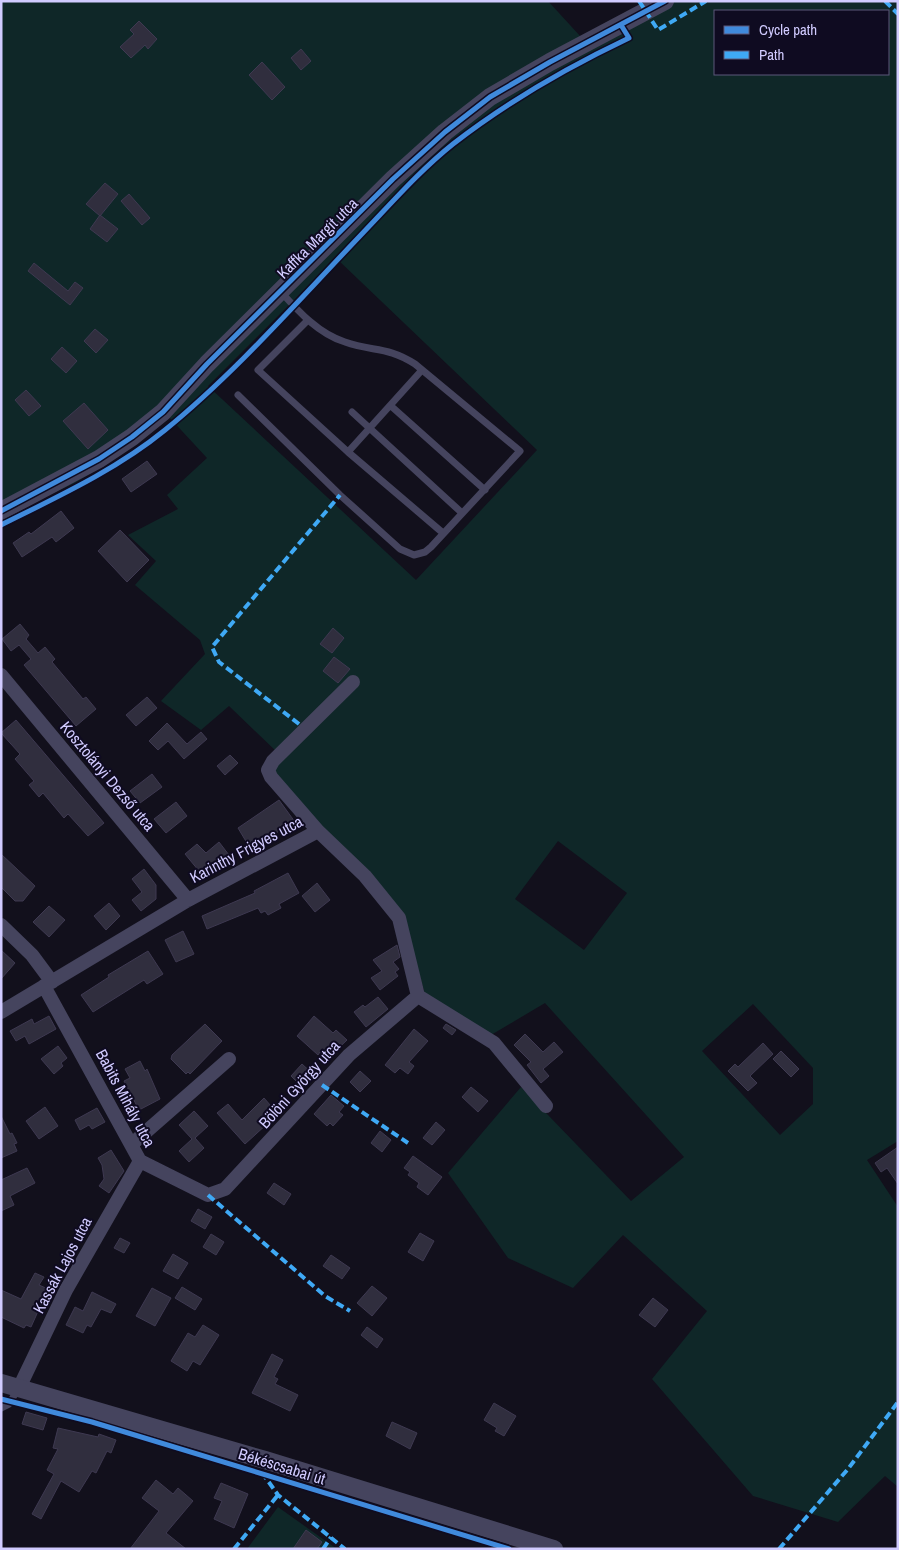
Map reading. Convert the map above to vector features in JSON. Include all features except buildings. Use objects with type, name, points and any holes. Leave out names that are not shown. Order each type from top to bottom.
[{"type":"street","name":"Kaffka Margit utca","points":[[1,511],[99,458],[132,437],[163,412],[207,364],[393,179],[445,132],[490,97],[550,62],[665,1]]},
{"type":"street","name":"Kosztolányi Dezső utca","points":[[1,675],[188,900]]},
{"type":"street","points":[[318,830],[271,777],[268,770],[272,761],[353,682]]},
{"type":"street","name":"Karinthy Frigyes utca","points":[[1,1012],[188,900],[318,830],[365,876],[399,918],[418,996]]},
{"type":"street","name":"Babits Mihály utca","points":[[1,924],[32,955],[140,1161],[208,1195]]},
{"type":"street","points":[[418,996],[494,1042],[546,1106]]},
{"type":"street","name":"Bölöni György utca","points":[[208,1195],[225,1190],[348,1054],[418,996]]},
{"type":"street","points":[[132,1144],[230,1059]]},
{"type":"street","name":"Kassák Lajos utca","points":[[8,1385],[66,1290],[140,1161]]},
{"type":"street","name":"Békéscsabai út","points":[[8,1385],[554,1549]]},
{"type":"lane","points":[[238,395],[340,495],[400,549],[414,555],[420,554],[431,546],[520,451],[400,354],[380,348],[346,343],[331,337],[308,320],[281,292]]},
{"type":"lane","points":[[308,320],[258,370],[348,452],[443,533]]},
{"type":"lane","points":[[348,452],[422,370]]},
{"type":"lane","points":[[391,406],[485,490]]},
{"type":"lane","points":[[352,412],[462,513]]},
{"type":"lane","points":[[1,1408],[9,1404],[8,1385]]},
{"type":"green space","points":[[1,1],[548,1],[581,37],[656,1],[898,1],[898,1141],[867,1160],[898,1207],[898,1487],[885,1476],[838,1522],[753,1496],[652,1379],[707,1311],[623,1235],[573,1288],[508,1258],[448,1173],[521,1087],[631,1201],[684,1157],[545,1003],[491,1035],[425,994],[401,912],[274,774],[279,754],[229,706],[201,730],[161,701],[205,654],[200,640],[135,585],[156,561],[128,535],[178,509],[167,495],[207,458],[169,417],[121,454],[75,483],[1,517]],"holes":[[[336,258],[537,450],[416,580],[208,386]],[[558,841],[627,893],[584,950],[515,899]],[[753,1004],[813,1068],[813,1104],[780,1135],[702,1051]]]},
{"type":"green space","points":[[278,1507],[337,1549],[247,1549]]},
{"type":"marked path","points":[[639,1],[658,30],[706,1]]},
{"type":"marked path","points":[[885,1],[898,14]]},
{"type":"marked path","points":[[299,724],[219,662],[212,647],[340,495]]},
{"type":"marked path","points":[[322,1085],[408,1143]]},
{"type":"marked path","points":[[208,1195],[325,1296],[350,1311]]},
{"type":"marked path","points":[[779,1549],[848,1469],[898,1402]]},
{"type":"marked path","points":[[265,1460],[263,1474],[278,1495],[345,1549]]},
{"type":"marked path","points":[[234,1549],[278,1495]]},
{"type":"marked path","points":[[323,1549],[331,1537]]},
{"type":"cycle path","points":[[1,511],[99,459],[132,437],[163,412],[207,364],[393,179],[445,132],[490,97],[550,62],[665,1]]},
{"type":"cycle path","points":[[1,525],[65,493],[127,458],[165,430],[216,385],[289,312],[404,189],[440,154],[516,100],[561,73],[629,38],[621,25]]},
{"type":"cycle path","points":[[1,1399],[92,1422],[509,1549]]}]
